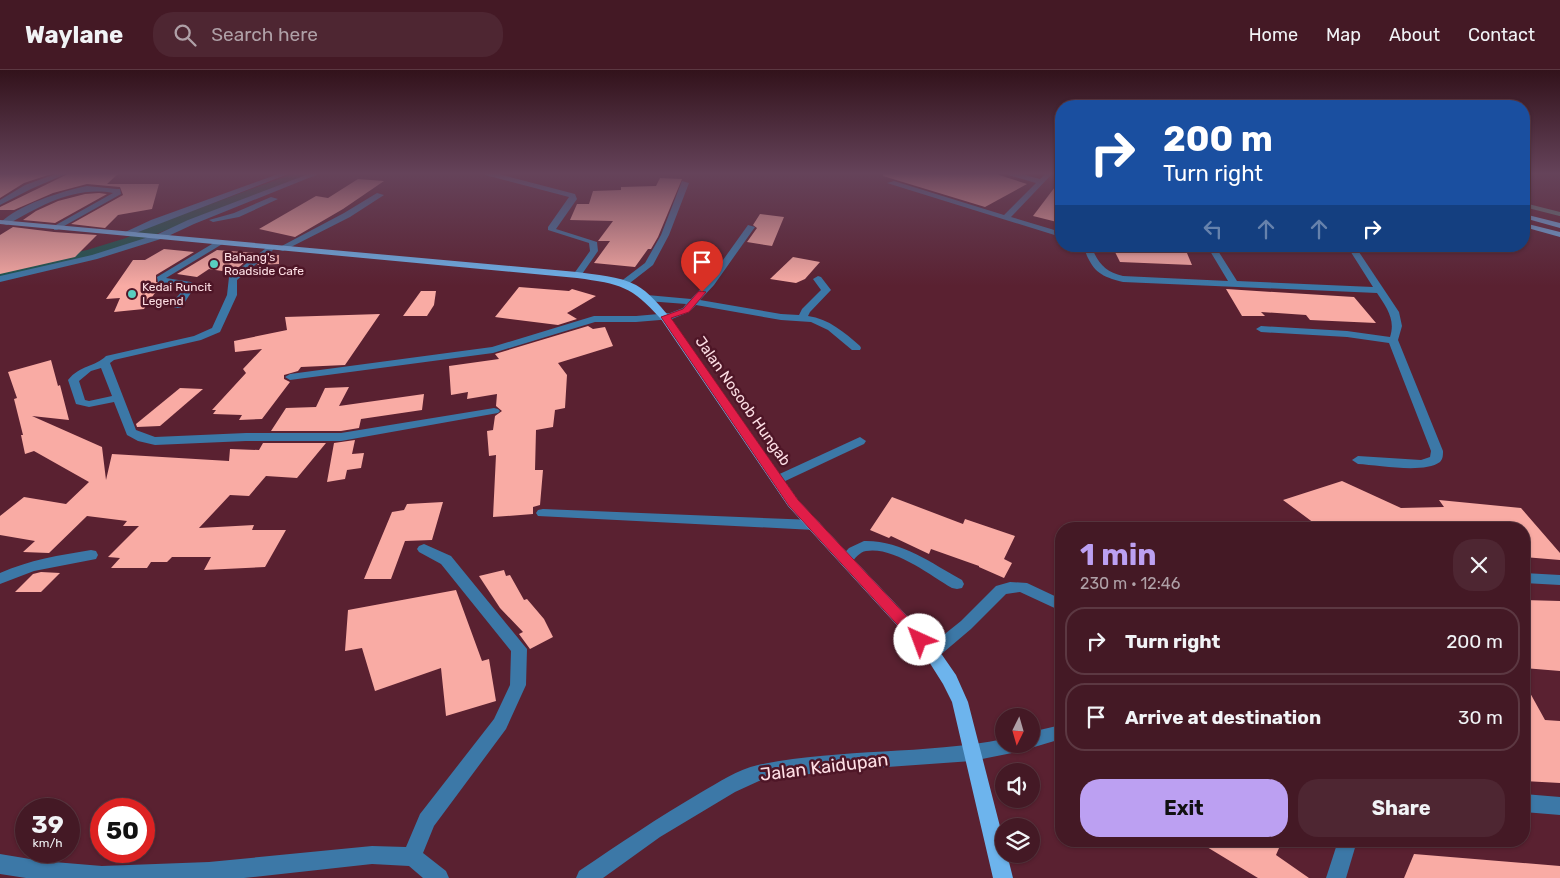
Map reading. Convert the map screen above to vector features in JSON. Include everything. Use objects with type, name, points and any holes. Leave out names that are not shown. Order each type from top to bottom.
[{"type":"main road","points":[[1530,218],[1560,226]]},
{"type":"main road","name":"Jalan Nosoob Hungab","points":[[2,222],[577,275],[623,284],[640,291],[665,317],[793,503],[932,653],[950,680],[960,702],[1003,878]]},
{"type":"main road","points":[[1530,227],[1560,235]]},
{"type":"street","points":[[2,222],[25,211]]},
{"type":"street","points":[[57,228],[89,211]]},
{"type":"street","points":[[127,234],[185,211]]},
{"type":"street","points":[[0,279],[94,257],[220,211]]},
{"type":"street","points":[[191,222],[212,220],[244,211]]},
{"type":"street","points":[[117,398],[90,404],[80,402],[73,380],[87,369],[104,363],[110,358],[197,338],[216,330],[232,295],[232,280],[246,266],[275,248],[354,211]]},
{"type":"street","points":[[564,211],[552,227],[552,230],[593,242],[594,251],[577,275]]},
{"type":"street","points":[[623,284],[648,265],[665,235],[674,211]]},
{"type":"street","points":[[981,211],[1055,233]]},
{"type":"street","points":[[1005,218],[1012,211]]},
{"type":"street","points":[[290,377],[493,350],[594,320],[665,317],[686,310],[725,266],[751,228]]},
{"type":"street","points":[[178,306],[181,298],[191,285],[161,280],[162,277],[220,243]]},
{"type":"street","points":[[1089,252],[1096,268],[1112,276],[1138,280],[1380,290]]},
{"type":"street","points":[[1215,252],[1234,283]]},
{"type":"street","points":[[1355,252],[1398,322],[1396,335],[1393,340]]},
{"type":"street","points":[[803,318],[805,310],[826,290],[818,279]]},
{"type":"street","points":[[647,298],[693,302],[783,318],[803,318],[822,323],[856,348]]},
{"type":"street","points":[[1261,330],[1347,334],[1393,340]]},
{"type":"street","points":[[1358,460],[1422,464],[1436,459],[1437,451],[1393,340]]},
{"type":"street","points":[[104,363],[131,432],[142,438],[155,441],[246,436],[341,437],[494,411]]},
{"type":"street","points":[[777,480],[860,441]]},
{"type":"street","points":[[542,512],[814,525]]},
{"type":"street","points":[[846,559],[854,550],[865,546],[883,548],[907,555],[956,584]]},
{"type":"street","points":[[412,857],[427,820],[500,724],[518,684],[519,649],[446,560],[424,549]]},
{"type":"street","points":[[0,579],[15,571],[38,564],[91,555]]},
{"type":"street","points":[[1530,578],[1560,580]]},
{"type":"street","points":[[932,653],[966,625],[1001,590],[1010,587],[1022,587],[1055,602]]},
{"type":"street","points":[[1040,738],[1055,734]]},
{"type":"street","name":"Jalan Kaidupan","points":[[586,878],[653,831],[728,786],[757,773],[831,763],[972,753],[995,748]]},
{"type":"street","points":[[1530,804],[1560,806]]},
{"type":"street","points":[[1336,878],[1346,847]]},
{"type":"street","points":[[0,864],[42,871],[102,876],[209,872],[372,855],[412,857],[439,878]]},
{"type":"building","points":[[36,211],[77,211],[55,223],[23,220]]},
{"type":"building","points":[[95,211],[142,211],[118,215],[105,228],[71,224]]},
{"type":"building","points":[[291,211],[340,211],[295,237],[259,229]]},
{"type":"building","points":[[574,211],[669,211],[651,249],[648,249],[635,267],[594,263],[610,241],[598,241],[613,221],[570,220]]},
{"type":"building","points":[[1037,211],[1055,211],[1055,222],[1033,216]]},
{"type":"building","points":[[760,214],[784,217],[772,246],[747,242],[757,228],[753,225]]},
{"type":"building","points":[[13,227],[97,235],[75,257],[0,274],[0,235]]},
{"type":"building","points":[[164,249],[194,252],[156,275],[156,282],[161,284],[144,309],[114,312],[120,298],[106,299],[133,260],[145,260]]},
{"type":"building","name":"Bahang's Roadside Cafe","points":[[217,250],[256,253],[239,267],[226,268],[222,271],[209,269],[197,277],[177,274]]},
{"type":"building","points":[[1115,252],[1187,252],[1192,265],[1120,262]]},
{"type":"building","points":[[270,255],[279,255],[279,264],[257,265]]},
{"type":"building","points":[[793,257],[820,262],[805,279],[796,283],[770,279]]},
{"type":"building","points":[[519,287],[569,291],[572,289],[596,296],[567,313],[577,319],[558,325],[495,317]]},
{"type":"building","points":[[1226,289],[1354,297],[1376,323],[1310,320],[1306,315],[1261,312],[1265,316],[1242,316]]},
{"type":"building","points":[[421,291],[436,291],[434,305],[427,316],[403,316]]},
{"type":"building","points":[[380,314],[345,365],[301,367],[298,371],[284,375],[284,379],[290,382],[262,419],[239,420],[242,415],[213,414],[216,410],[212,410],[246,373],[243,369],[262,349],[235,352],[234,341],[287,330],[285,317]]},
{"type":"building","points":[[588,326],[593,329],[605,327],[613,346],[558,363],[567,375],[565,408],[555,410],[553,427],[536,430],[535,470],[543,470],[540,505],[533,507],[533,514],[493,517],[496,455],[489,456],[487,431],[493,430],[495,416],[502,411],[496,406],[497,394],[467,399],[468,392],[451,395],[449,366],[499,359],[495,354]]},
{"type":"building","points":[[51,360],[69,420],[32,416],[102,447],[106,480],[112,454],[229,461],[230,449],[259,450],[263,443],[326,443],[297,478],[266,476],[249,496],[230,495],[199,528],[254,525],[252,530],[286,530],[265,567],[204,570],[211,557],[172,557],[167,562],[151,562],[147,568],[111,568],[120,558],[108,557],[139,526],[123,526],[127,521],[87,516],[49,553],[23,552],[35,541],[0,535],[0,516],[24,497],[66,504],[89,482],[34,451],[25,454],[21,435],[23,435],[14,399],[17,398],[8,372]]},
{"type":"building","points":[[349,387],[339,406],[424,394],[422,410],[361,419],[359,428],[341,431],[271,431],[286,408],[316,407],[325,388]]},
{"type":"building","points":[[180,388],[203,389],[160,426],[137,427],[136,424]]},
{"type":"building","points":[[355,440],[352,454],[364,453],[361,468],[347,470],[345,479],[327,482],[334,443]]},
{"type":"building","points":[[1342,481],[1401,508],[1444,507],[1439,500],[1521,508],[1560,553],[1560,560],[1530,558],[1530,522],[1313,522],[1283,500]]},
{"type":"building","points":[[892,497],[963,524],[965,519],[1015,536],[1004,559],[1012,563],[1004,578],[979,566],[931,549],[929,554],[891,536],[889,538],[870,530]]},
{"type":"building","points":[[443,502],[432,540],[405,541],[391,579],[364,579],[392,512],[404,510],[407,504]]},
{"type":"building","points":[[504,570],[506,576],[510,575],[524,600],[527,599],[544,619],[553,637],[530,649],[519,634],[523,632],[500,608],[479,576]]},
{"type":"building","points":[[41,572],[60,573],[41,592],[15,592],[33,574]]},
{"type":"building","points":[[456,590],[482,661],[489,659],[496,701],[446,716],[441,668],[375,691],[362,648],[345,651],[348,610]]},
{"type":"building","points":[[1530,600],[1560,601],[1560,671],[1530,668]]},
{"type":"building","points":[[1530,693],[1545,720],[1560,721],[1560,783],[1530,781]]},
{"type":"building","points":[[1207,847],[1279,847],[1276,855],[1309,878],[1258,878]]},
{"type":"building","points":[[1414,854],[1560,866],[1560,878],[1404,878]]},
{"type":"waterway","points":[[0,273],[90,253],[131,241],[156,229],[205,211]]},
{"type":"waterway","points":[[1547,211],[1560,214]]},
{"type":"place","name":"Bahang's Roadside Cafe","points":[[214,264]]},
{"type":"place","name":"Kedai Runcit Legend","points":[[132,294]]},
{"type":"route","points":[[702,292],[686,310],[665,317],[793,503],[920,640]]}]
